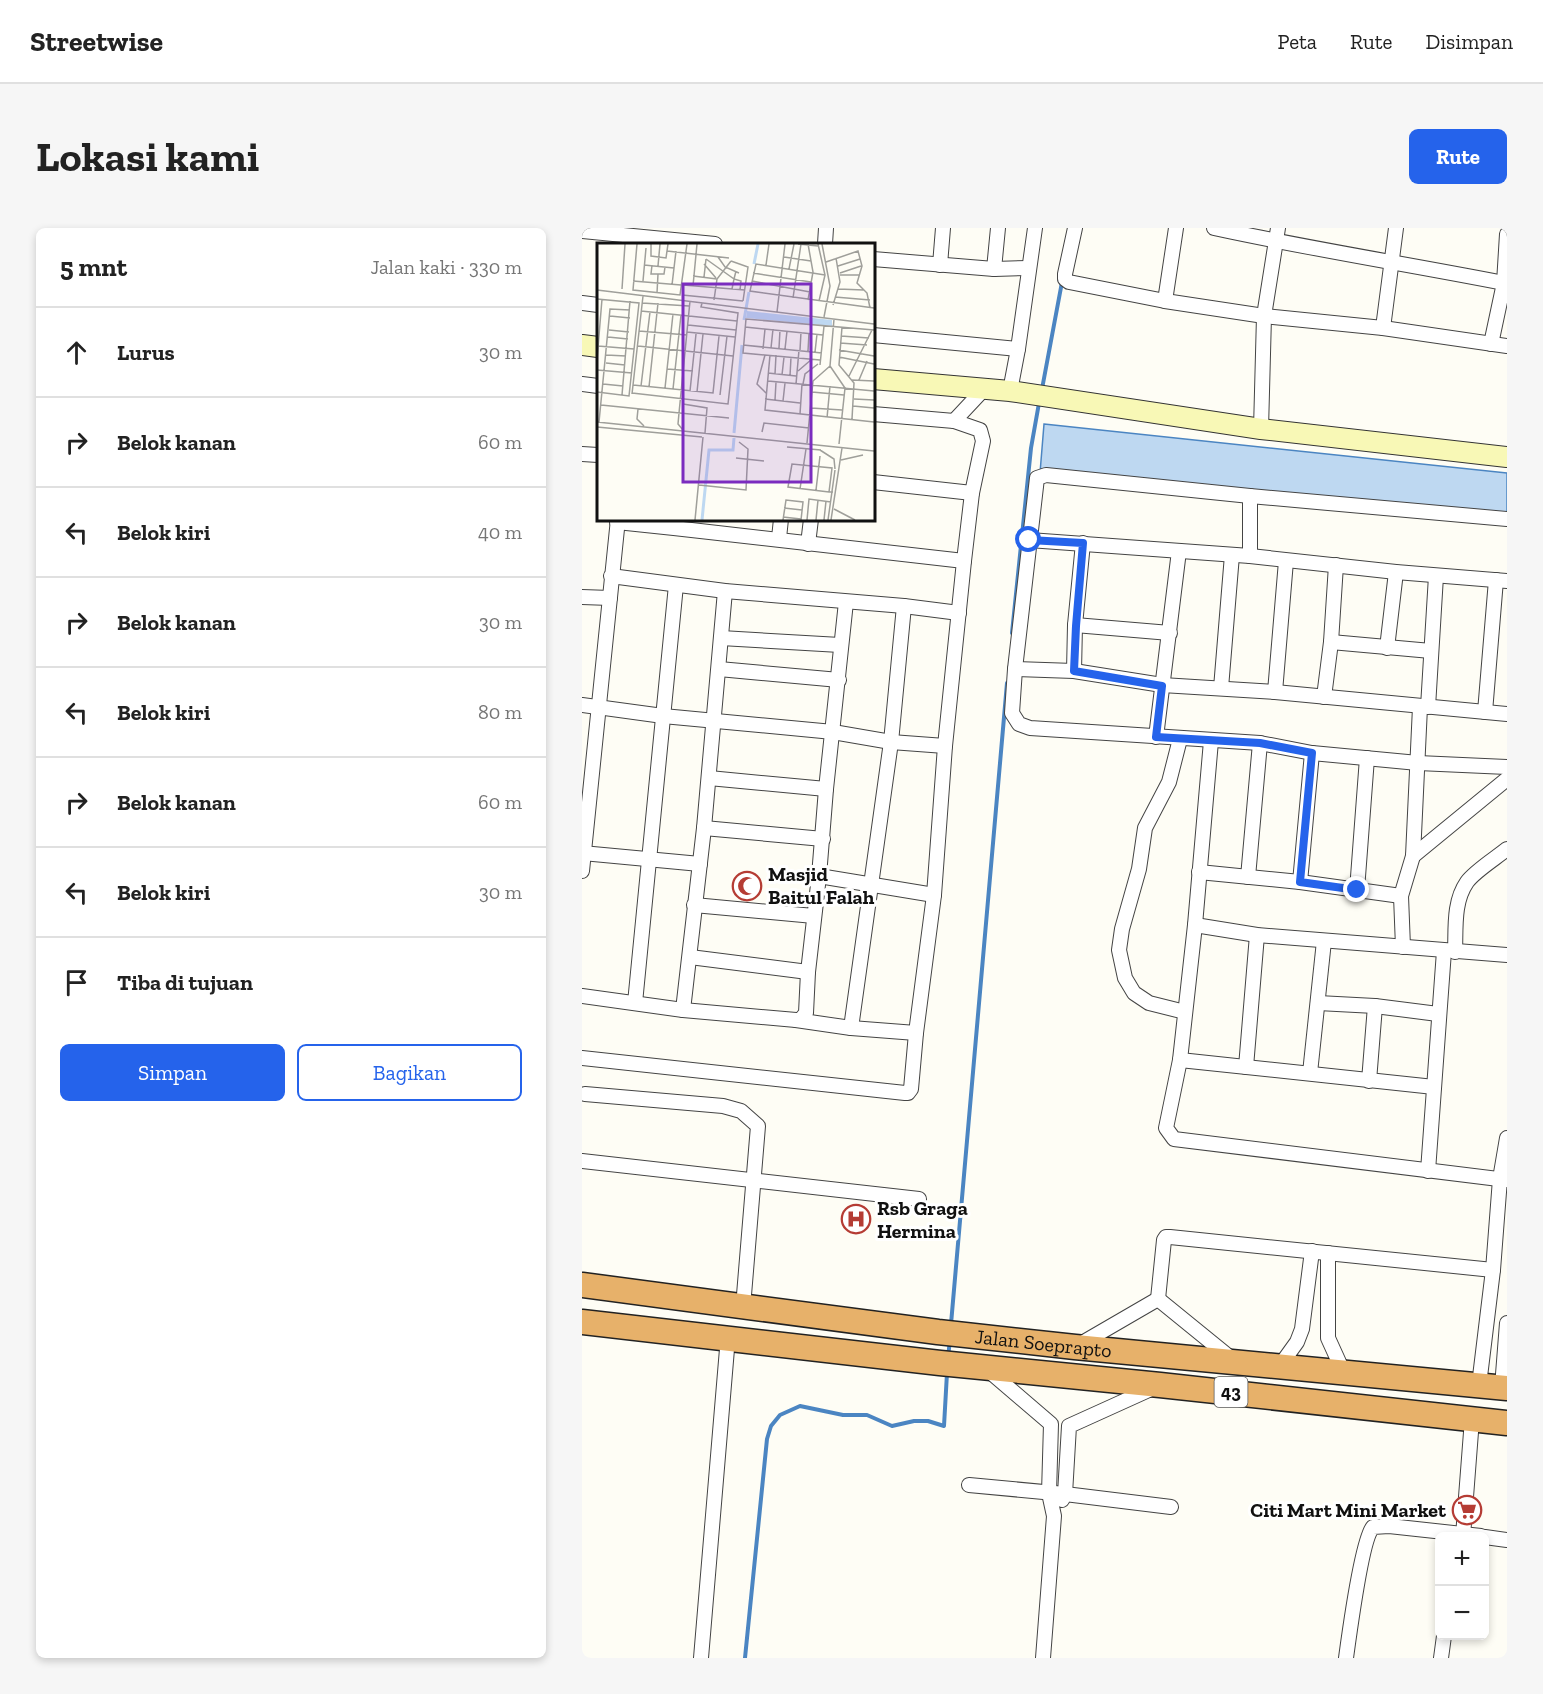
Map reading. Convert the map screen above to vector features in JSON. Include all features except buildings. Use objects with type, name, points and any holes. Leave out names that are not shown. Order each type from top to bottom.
[{"type":"highway","name":"Jalan Soeprapto","points":[[584,1284],[947,1333],[1496,1387]]},
{"type":"highway","name":"Jalan Soeprapto","points":[[582,1322],[947,1364],[1161,1384],[1507,1423]]},
{"type":"street","points":[[825,243],[826,228]]},
{"type":"street","points":[[940,265],[943,228]]},
{"type":"street","points":[[994,269],[998,228]]},
{"type":"street","points":[[1019,393],[1018,349],[1035,228]]},
{"type":"street","points":[[1075,228],[1065,274],[1067,280],[1165,301],[1264,316],[1383,328],[1507,346]]},
{"type":"street","points":[[1165,301],[1176,228]]},
{"type":"street","points":[[1214,228],[1277,235],[1504,284]]},
{"type":"street","points":[[1383,328],[1396,228]]},
{"type":"street","points":[[582,231],[654,233],[709,243]]},
{"type":"street","points":[[1491,344],[1504,284],[1507,234]]},
{"type":"street","points":[[1261,429],[1264,316],[1277,235]]},
{"type":"street","points":[[874,259],[994,269],[1029,268]]},
{"type":"street","points":[[582,303],[597,305]]},
{"type":"street","points":[[874,335],[1018,349]]},
{"type":"street","points":[[582,345],[597,347]]},
{"type":"street","points":[[874,379],[1019,393],[1261,429],[1507,457]]},
{"type":"street","points":[[582,384],[597,386]]},
{"type":"street","points":[[954,421],[984,389]]},
{"type":"street","points":[[582,1058],[905,1094],[911,1089],[934,895],[945,746],[964,561],[982,436],[980,430],[954,421],[874,414]]},
{"type":"street","points":[[582,454],[597,455]]},
{"type":"street","points":[[1507,519],[1046,475],[1037,478],[1012,713],[1019,724],[1030,728],[1260,743],[1312,753],[1418,763],[1507,767]]},
{"type":"street","points":[[874,482],[972,493]]},
{"type":"street","points":[[1250,496],[1250,556]]},
{"type":"street","points":[[779,538],[781,520]]},
{"type":"street","points":[[808,544],[811,520]]},
{"type":"street","points":[[582,871],[618,521],[964,561]]},
{"type":"street","points":[[1029,540],[1250,556],[1437,576],[1502,580],[1485,712]]},
{"type":"street","points":[[1074,671],[1083,543]]},
{"type":"street","points":[[1156,737],[1179,551]]},
{"type":"street","points":[[1221,688],[1232,555]]},
{"type":"street","points":[[1275,692],[1286,561]]},
{"type":"street","points":[[1324,697],[1331,642],[1336,565]]},
{"type":"street","points":[[1387,648],[1396,572]]},
{"type":"street","points":[[611,576],[725,591],[904,606],[959,614]]},
{"type":"street","points":[[1403,947],[1401,896],[1413,856],[1418,763],[1437,576]]},
{"type":"street","points":[[635,1003],[676,585]]},
{"type":"street","points":[[683,1010],[704,828],[725,591]]},
{"type":"street","points":[[582,597],[610,598]]},
{"type":"street","points":[[796,1020],[801,1019],[806,1012],[808,972],[846,602]]},
{"type":"street","points":[[851,1028],[891,742],[904,606]]},
{"type":"street","points":[[1076,626],[1170,633]]},
{"type":"street","points":[[721,638],[840,645]]},
{"type":"street","points":[[1331,642],[1431,651]]},
{"type":"street","points":[[718,669],[839,680]]},
{"type":"street","points":[[1015,669],[1074,671],[1162,686],[1275,692],[1507,714]]},
{"type":"street","points":[[582,705],[663,716],[833,732],[891,742],[945,746]]},
{"type":"street","points":[[1180,739],[1168,782],[1145,828],[1139,869],[1122,928],[1119,950],[1125,978],[1134,993],[1149,1003],[1185,1012]]},
{"type":"street","points":[[1212,741],[1180,1060],[1166,1128],[1174,1139],[1503,1179]]},
{"type":"street","points":[[1248,877],[1260,743]]},
{"type":"street","points":[[1300,882],[1312,753]]},
{"type":"street","points":[[1357,890],[1367,758]]},
{"type":"street","points":[[709,778],[826,789]]},
{"type":"street","points":[[1413,856],[1507,779]]},
{"type":"street","points":[[704,828],[823,839]]},
{"type":"street","points":[[1428,1171],[1438,1014],[1460,896],[1468,881],[1507,849]]},
{"type":"street","points":[[583,854],[700,864]]},
{"type":"street","points":[[1199,872],[1300,882],[1401,896]]},
{"type":"street","points":[[819,876],[934,895]]},
{"type":"street","points":[[694,905],[814,916]]},
{"type":"street","points":[[1195,925],[1257,935],[1507,955]]},
{"type":"street","points":[[1246,1066],[1257,935]]},
{"type":"street","points":[[1310,1073],[1324,941]]},
{"type":"street","points":[[690,957],[808,972]]},
{"type":"street","points":[[582,996],[683,1010],[916,1033]]},
{"type":"street","points":[[1318,1003],[1376,1006],[1438,1014]]},
{"type":"street","points":[[1369,1081],[1376,1006]]},
{"type":"street","points":[[1180,1060],[1434,1087]]},
{"type":"street","points":[[585,1094],[723,1106],[741,1111],[758,1126],[743,1306]]},
{"type":"street","points":[[1496,1387],[1483,1355],[1507,1138]]},
{"type":"street","points":[[582,1161],[919,1199]]},
{"type":"street","points":[[1158,1299],[1166,1237],[1493,1270]]},
{"type":"street","points":[[1280,1366],[1297,1342],[1302,1329],[1312,1251]]},
{"type":"street","points":[[1328,1253],[1328,1338],[1342,1371]]},
{"type":"street","points":[[1075,1347],[1158,1299]]},
{"type":"street","points":[[1158,1299],[1235,1362]]},
{"type":"street","points":[[1496,1387],[1504,1356],[1507,1323]]},
{"type":"street","points":[[701,1658],[728,1337]]},
{"type":"street","points":[[1483,1355],[1504,1356]]},
{"type":"street","points":[[986,1367],[1051,1424],[1070,1426],[1161,1384]]},
{"type":"street","points":[[1463,1532],[1472,1419]]},
{"type":"street","points":[[1044,1658],[1054,1516],[1049,1493],[1051,1424]]},
{"type":"street","points":[[1054,1516],[1065,1494],[1070,1426]]},
{"type":"street","points":[[969,1485],[1172,1507]]},
{"type":"street","points":[[1346,1658],[1358,1582],[1370,1530],[1373,1527],[1389,1526],[1438,1532]]},
{"type":"street","points":[[1489,1538],[1507,1540]]},
{"type":"street","points":[[1441,1658],[1443,1640]]},
{"type":"water","points":[[1044,424],[1507,473],[1507,514],[1040,473]]},
{"type":"waterway","points":[[1042,389],[1062,282]]},
{"type":"waterway","points":[[1012,633],[1031,448],[1039,403]]},
{"type":"waterway","points":[[951,1324],[1007,683]]},
{"type":"waterway","points":[[948,1357],[950,1340]]},
{"type":"waterway","points":[[745,1658],[767,1439],[771,1426],[780,1415],[800,1406],[843,1415],[867,1415],[892,1426],[914,1421],[928,1421],[944,1426],[947,1373]]},
{"type":"place","name":"Masjid Baitul Falah","points":[[747,886]]},
{"type":"place","name":"Rsb Graga Hermina","points":[[856,1219]]},
{"type":"place","name":"Citi Mart Mini Market","points":[[1467,1510]]},
{"type":"route","points":[[1029,540],[1083,543],[1074,671],[1162,686],[1156,737],[1260,743],[1312,753],[1300,882],[1357,890]]}]
